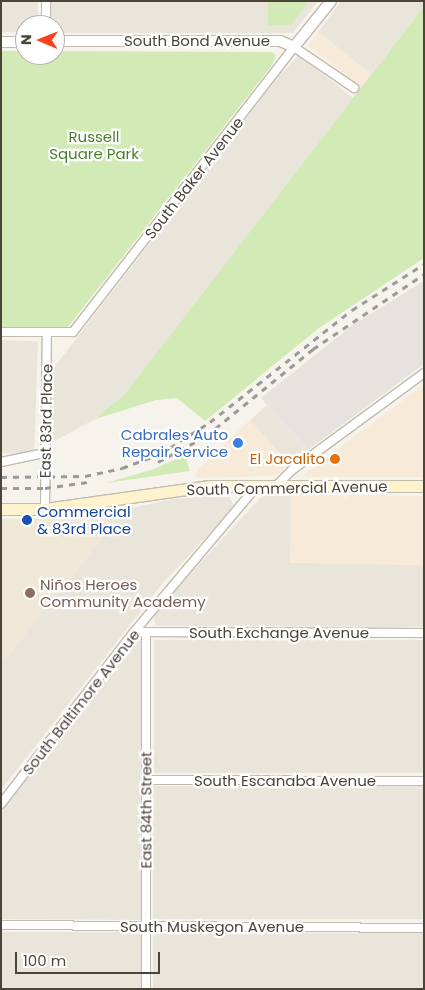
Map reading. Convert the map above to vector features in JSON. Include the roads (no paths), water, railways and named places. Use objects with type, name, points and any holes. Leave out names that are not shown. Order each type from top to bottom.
[{"type":"main road","name":"South Commercial Avenue","points":[[1,510],[45,509],[192,488],[258,485],[424,486]]},
{"type":"street","points":[[46,1],[46,15]]},
{"type":"street","name":"South Baker Avenue","points":[[47,332],[74,332],[331,1]]},
{"type":"street","name":"South Bond Avenue","points":[[65,42],[280,41],[294,47],[354,88]]},
{"type":"street","points":[[1,42],[15,42]]},
{"type":"street","points":[[1,332],[47,332]]},
{"type":"street","name":"East 83rd Place","points":[[45,509],[47,332]]},
{"type":"street","points":[[277,485],[292,470],[424,373]]},
{"type":"street","points":[[1,462],[45,453]]},
{"type":"street","name":"South Baltimore Avenue","points":[[1,804],[134,632],[258,485]]},
{"type":"street","name":"South Exchange Avenue","points":[[134,632],[424,633]]},
{"type":"street","name":"East 84th Street","points":[[146,632],[146,989]]},
{"type":"street","name":"South Escanaba Avenue","points":[[146,780],[424,781]]},
{"type":"street","name":"South Muskegon Avenue","points":[[1,926],[424,928]]},
{"type":"railway","points":[[1,477],[85,476],[122,468],[160,454],[210,422],[352,310],[424,264]]},
{"type":"railway","points":[[158,462],[206,436],[313,349],[424,274]]},
{"type":"railway","points":[[1,488],[45,488],[88,482]]},
{"type":"place","name":"Cabrales Auto Repair Service","points":[[238,443]]},
{"type":"place","name":"El Jacalito","points":[[335,459]]},
{"type":"place","name":"Commercial & 83rd Place","points":[[27,520]]},
{"type":"place","name":"Niños Heroes Community Academy","points":[[30,593]]},
{"type":"park label","name":"Russell Square Park","points":[[94,144]]}]
